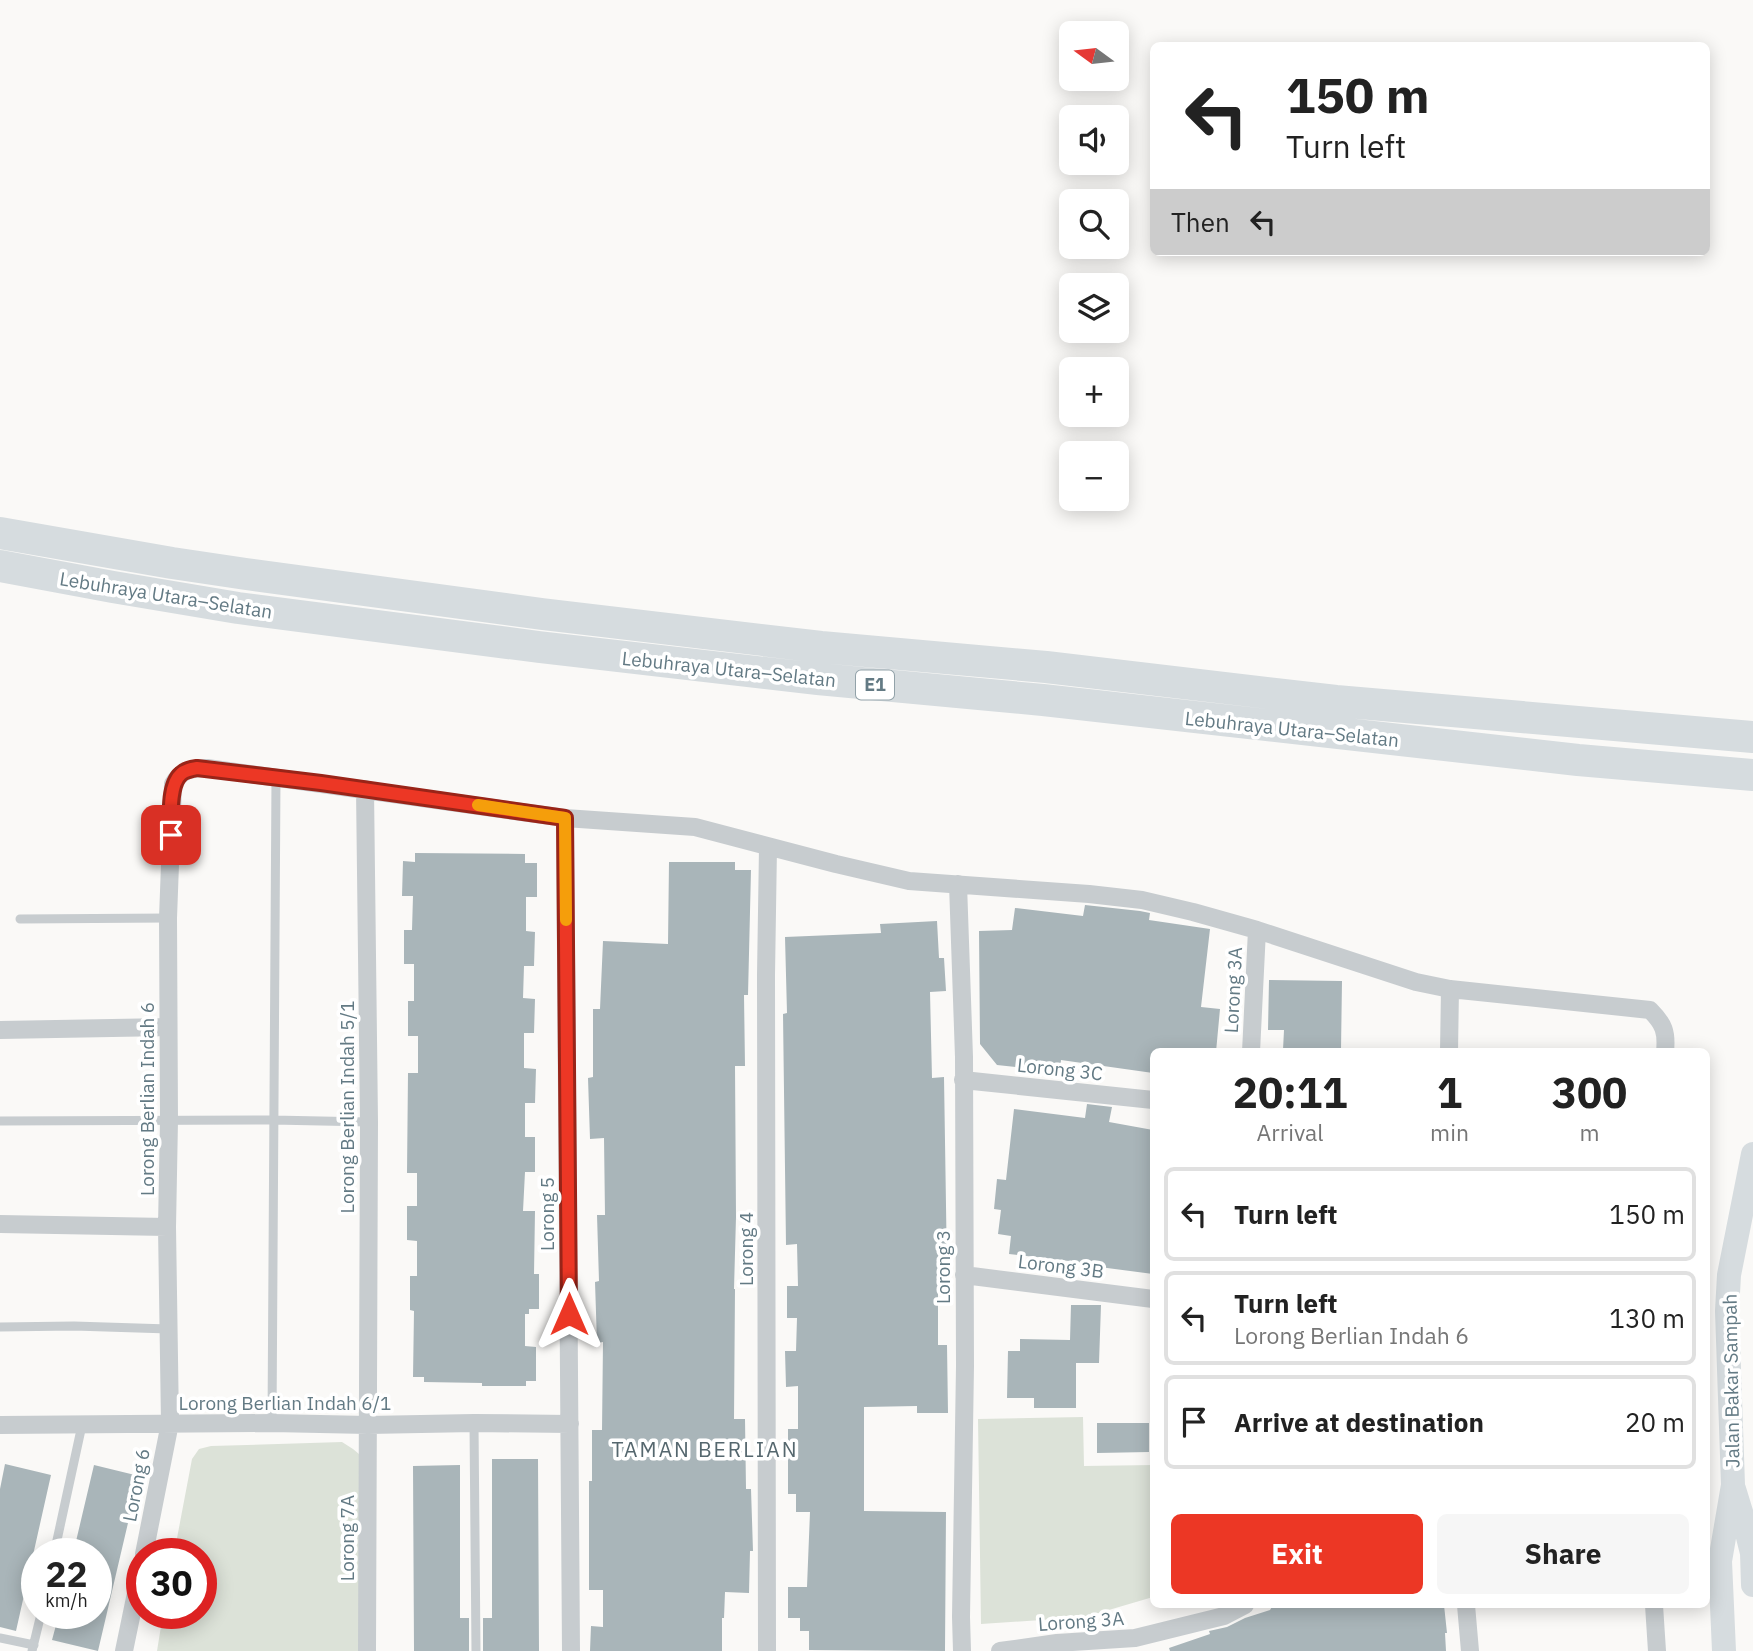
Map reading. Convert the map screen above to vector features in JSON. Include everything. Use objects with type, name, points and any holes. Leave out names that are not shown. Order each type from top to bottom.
[{"type":"highway","name":"Lebuhraya Utara–Selatan","points":[[0,533],[246,574],[542,614],[808,645],[1046,667],[1336,701],[1753,737]]},
{"type":"highway","name":"Lebuhraya Utara–Selatan","points":[[0,566],[238,608],[526,645],[1578,760],[1753,775]]},
{"type":"main road","name":"Jalan Bakar Sampah","points":[[1724,1651],[1720,1561],[1733,1485],[1727,1311],[1729,1275],[1753,1154]]},
{"type":"main road","name":"Jalan Bakar Sampah","points":[[1733,1485],[1752,1553],[1753,1585]]},
{"type":"street","name":"Lorong Berlian Indah 6","points":[[170,1423],[167,1227],[168,918],[173,784],[185,771],[197,768],[276,777]]},
{"type":"street","points":[[276,777],[565,818],[695,827],[893,878],[1142,900],[1257,930],[1416,982],[1450,989],[1650,1010],[1663,1023],[1666,1048]]},
{"type":"street","name":"Lorong Berlian Indah 5/1","points":[[365,789],[369,1122],[368,1425]]},
{"type":"street","name":"Lorong 5","points":[[565,818],[571,1651]]},
{"type":"street","name":"Lorong 4","points":[[767,1651],[768,847]]},
{"type":"street","name":"Lorong 3","points":[[958,884],[964,1057],[962,1651]]},
{"type":"street","name":"Lorong 3A","points":[[1251,1048],[1257,930]]},
{"type":"street","points":[[1449,1048],[1450,989]]},
{"type":"street","points":[[0,1030],[168,1027]]},
{"type":"street","name":"Lorong 3C","points":[[963,1080],[1150,1100]]},
{"type":"street","points":[[0,1224],[167,1227]]},
{"type":"street","name":"Lorong 3B","points":[[964,1275],[1150,1299]]},
{"type":"street","name":"Lorong 6","points":[[147,1538],[170,1423]]},
{"type":"street","name":"Lorong Berlian Indah 6/1","points":[[0,1424],[570,1424]]},
{"type":"street","name":"Lorong 7A","points":[[367,1651],[368,1425]]},
{"type":"street","name":"Lorong 3A","points":[[1000,1651],[1057,1643],[1135,1638],[1224,1616],[1239,1608]]},
{"type":"street","points":[[1466,1608],[1470,1651]]},
{"type":"street","points":[[1654,1608],[1657,1651]]},
{"type":"street","points":[[124,1651],[129,1629]]},
{"type":"lane","points":[[272,1423],[276,777]]},
{"type":"lane","points":[[20,919],[168,918]]},
{"type":"lane","points":[[0,1121],[369,1122]]},
{"type":"lane","points":[[0,1327],[169,1328]]},
{"type":"lane","points":[[474,1423],[476,1651]]},
{"type":"lane","points":[[57,1538],[82,1425]]},
{"type":"lane","points":[[0,1638],[33,1648],[37,1629]]},
{"type":"shaded area","points":[[1083,1417],[1084,1466],[1150,1465],[1150,1598],[1085,1617],[981,1624],[978,1419]]},
{"type":"shaded area","points":[[342,1442],[365,1459],[363,1651],[157,1651],[161,1629],[217,1629],[217,1538],[177,1538],[192,1459],[199,1449],[211,1446]]},
{"type":"building","points":[[415,853],[525,854],[525,863],[537,863],[537,897],[526,897],[526,931],[535,932],[534,966],[524,966],[523,998],[535,999],[534,1033],[524,1033],[524,1068],[536,1069],[535,1103],[525,1103],[525,1137],[535,1137],[535,1172],[525,1172],[523,1211],[535,1211],[534,1274],[539,1274],[539,1309],[529,1309],[529,1314],[525,1314],[525,1346],[536,1347],[536,1381],[526,1381],[526,1386],[424,1382],[424,1377],[413,1377],[414,1311],[410,1310],[410,1276],[417,1276],[417,1241],[407,1240],[407,1206],[417,1206],[417,1173],[407,1173],[408,1073],[418,1073],[418,1036],[408,1036],[408,1001],[414,1001],[414,964],[404,964],[404,930],[412,930],[413,896],[402,896],[403,861],[415,862]]},
{"type":"building","points":[[669,862],[735,862],[735,870],[751,870],[748,995],[744,995],[745,1066],[735,1066],[734,1289],[734,1419],[745,1419],[746,1489],[751,1489],[753,1551],[750,1551],[749,1593],[725,1592],[722,1651],[590,1651],[591,1626],[603,1627],[603,1590],[589,1590],[589,1481],[592,1481],[592,1430],[602,1430],[603,1342],[597,1343],[595,1282],[599,1281],[597,1215],[605,1215],[604,1138],[590,1139],[588,1078],[593,1077],[593,1009],[600,1009],[603,941],[668,944]]},
{"type":"building","points":[[1085,905],[1140,911],[1150,913],[1149,920],[1210,929],[1201,1007],[1220,1009],[1216,1048],[1150,1048],[1150,1073],[1061,1060],[1060,1072],[997,1065],[980,1044],[979,931],[1012,930],[1015,908],[1083,916]]},
{"type":"building","points":[[937,921],[939,958],[944,958],[946,991],[930,992],[932,1078],[944,1077],[947,1270],[938,1270],[938,1345],[947,1345],[948,1413],[917,1413],[917,1406],[864,1407],[864,1511],[946,1512],[945,1651],[809,1650],[809,1631],[800,1631],[800,1618],[788,1618],[788,1587],[807,1587],[810,1512],[796,1512],[796,1494],[788,1494],[788,1429],[798,1429],[798,1386],[786,1387],[785,1351],[796,1351],[797,1318],[787,1318],[787,1286],[798,1286],[797,1244],[786,1245],[783,1014],[787,1013],[785,937],[881,933],[880,924]]},
{"type":"building","points":[[1269,980],[1342,981],[1341,1048],[1283,1048],[1284,1030],[1268,1030]]},
{"type":"building","points":[[1087,1104],[1112,1107],[1109,1122],[1150,1129],[1150,1274],[1009,1254],[1011,1236],[998,1234],[1001,1210],[994,1209],[997,1179],[1006,1180],[1014,1109],[1085,1118]]},
{"type":"building","points":[[1071,1305],[1101,1305],[1099,1363],[1076,1363],[1076,1408],[1034,1408],[1034,1398],[1007,1398],[1008,1351],[1020,1351],[1020,1339],[1070,1340]]},
{"type":"building","points":[[1097,1423],[1149,1423],[1149,1452],[1097,1453]]},
{"type":"building","points":[[492,1459],[538,1459],[539,1651],[483,1651],[483,1618],[492,1618]]},
{"type":"building","points":[[5,1464],[51,1475],[37,1538],[21,1538],[21,1609],[16,1631],[0,1627],[0,1489]]},
{"type":"building","points":[[94,1465],[139,1476],[112,1591],[112,1538],[77,1538]]},
{"type":"building","points":[[460,1465],[460,1618],[469,1618],[469,1651],[414,1651],[413,1466]]},
{"type":"building","points":[[1444,1608],[1446,1651],[1170,1651],[1169,1648],[1210,1634],[1209,1631],[1270,1610]]},
{"type":"building","points":[[55,1629],[103,1629],[98,1651],[52,1640]]},
{"type":"slow traffic","points":[[478,805],[565,818],[566,920]]},
{"type":"district","name":"TAMAN BERLIAN","points":[[705,1450]]},
{"type":"route","points":[[171,835],[173,784],[185,771],[197,768],[565,818],[569,1314]]}]
